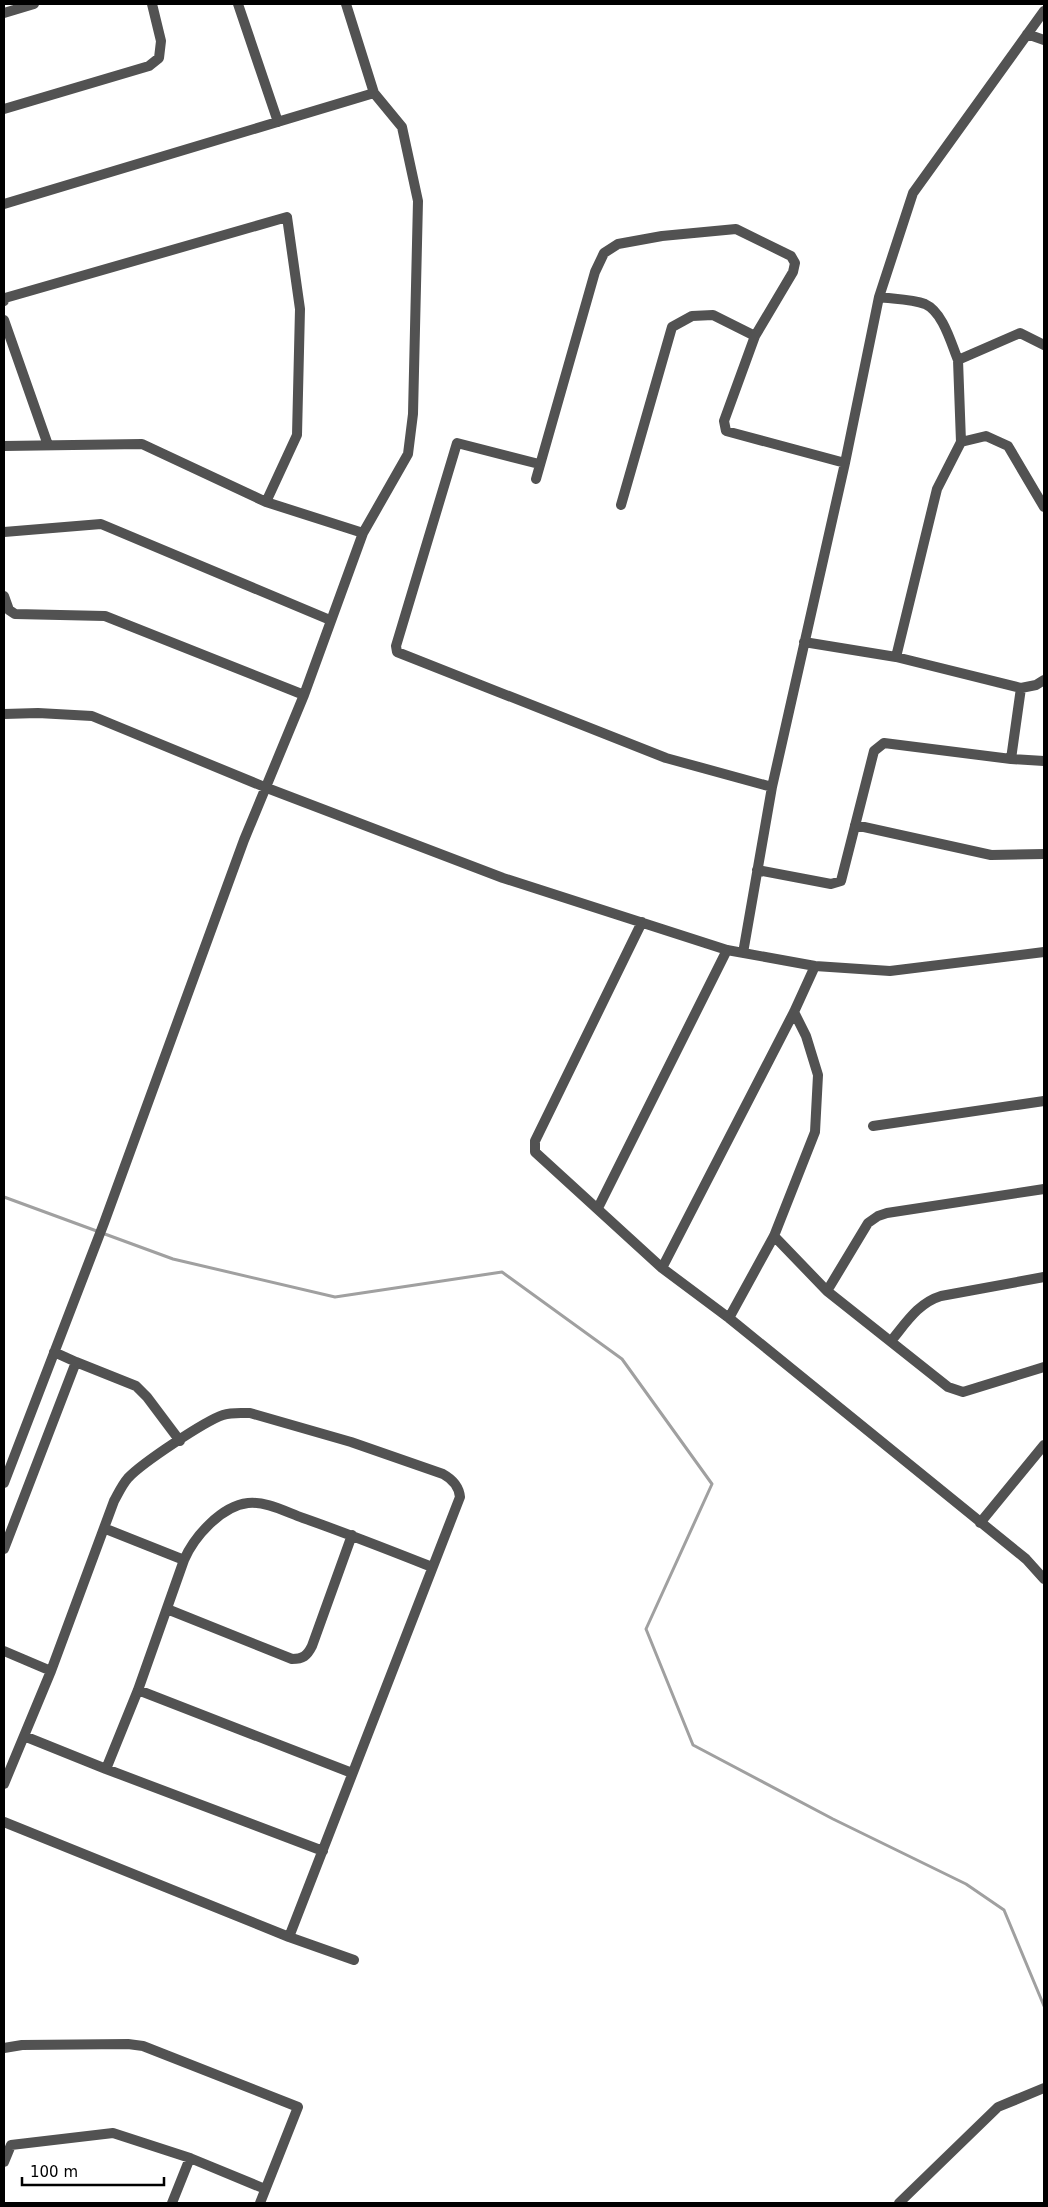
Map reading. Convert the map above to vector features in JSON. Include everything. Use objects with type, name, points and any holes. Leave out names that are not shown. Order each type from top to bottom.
[{"type":"street","points":[[4,13],[34,4]]},
{"type":"street","points":[[4,109],[149,66],[159,58],[161,41],[152,4]]},
{"type":"street","points":[[238,4],[278,122]]},
{"type":"street","points":[[4,1483],[104,1223],[244,840],[304,696],[363,533],[408,454],[413,395],[418,201],[402,127],[374,93],[346,4]]},
{"type":"street","points":[[743,953],[772,788],[845,463],[879,297],[913,193],[1044,11]]},
{"type":"street","points":[[1026,34],[1044,40]]},
{"type":"street","points":[[4,204],[374,93]]},
{"type":"street","points":[[4,301],[5,298],[287,217],[300,309],[298,435],[266,502]]},
{"type":"street","points":[[536,480],[595,272],[604,253],[618,244],[662,236],[736,229],[791,256],[795,263],[793,272],[754,336],[724,422],[726,431],[845,463]]},
{"type":"street","points":[[879,297],[925,304],[932,309],[938,316],[958,360],[961,442],[937,489],[896,657]]},
{"type":"street","points":[[621,505],[672,327],[692,316],[713,315],[754,336]]},
{"type":"street","points":[[4,320],[48,445]]},
{"type":"street","points":[[958,360],[1020,333],[1044,345]]},
{"type":"street","points":[[961,442],[986,436],[1008,446],[1044,507]]},
{"type":"street","points":[[539,464],[457,443],[396,646],[397,652],[666,758],[772,788]]},
{"type":"street","points":[[4,446],[142,444],[266,502],[363,533]]},
{"type":"street","points":[[4,532],[101,524],[330,620]]},
{"type":"street","points":[[4,596],[9,610],[15,614],[105,616],[304,696]]},
{"type":"street","points":[[804,642],[896,657],[1021,688],[1036,685],[1044,680]]},
{"type":"street","points":[[1011,759],[1021,688]]},
{"type":"street","points":[[4,714],[38,713],[92,716],[267,788],[503,878],[727,950],[815,966],[890,971],[1044,952]]},
{"type":"street","points":[[757,870],[831,884],[841,881],[874,750],[884,743],[1011,759],[1044,761]]},
{"type":"street","points":[[855,825],[991,855],[1044,854]]},
{"type":"street","points":[[642,922],[536,1141],[535,1152],[662,1268],[729,1318],[1026,1560],[1044,1579]]},
{"type":"street","points":[[598,1208],[727,950]]},
{"type":"street","points":[[662,1268],[794,1012],[815,966]]},
{"type":"street","points":[[729,1318],[774,1236],[815,1132],[818,1075],[806,1036],[794,1012]]},
{"type":"street","points":[[873,1126],[1044,1100]]},
{"type":"street","points":[[827,1290],[868,1223],[878,1216],[887,1213],[1044,1189]]},
{"type":"street","points":[[774,1236],[827,1290],[948,1387],[963,1392],[1044,1367]]},
{"type":"street","points":[[891,1340],[928,1300],[1044,1277]]},
{"type":"street","points":[[54,1352],[136,1386],[180,1441]]},
{"type":"street","points":[[4,1548],[76,1362]]},
{"type":"street","points":[[4,1784],[51,1670],[122,1486],[130,1476],[180,1441],[221,1416],[235,1412],[250,1414],[351,1442],[443,1474],[455,1483],[460,1496],[289,1937]]},
{"type":"street","points":[[980,1523],[1044,1445]]},
{"type":"street","points":[[106,1769],[138,1690],[190,1547],[206,1527],[236,1506],[248,1503],[264,1504],[352,1535],[432,1567]]},
{"type":"street","points":[[106,1529],[184,1560]]},
{"type":"street","points":[[167,1609],[292,1659],[299,1659],[305,1656],[312,1646],[352,1535]]},
{"type":"street","points":[[4,1651],[51,1670]]},
{"type":"street","points":[[138,1690],[352,1773]]},
{"type":"street","points":[[24,1736],[323,1851]]},
{"type":"street","points":[[4,1822],[289,1937],[354,1960]]},
{"type":"street","points":[[4,2048],[32,2045],[128,2044],[142,2046],[298,2107],[260,2203]]},
{"type":"street","points":[[899,2203],[998,2108],[1044,2088]]},
{"type":"street","points":[[4,2162],[11,2144],[113,2133],[190,2158],[265,2189]]},
{"type":"street","points":[[172,2203],[190,2158]]},
{"type":"waterway","points":[[4,1197],[173,1259],[335,1297],[502,1272],[622,1359],[712,1484],[646,1629],[693,1745],[833,1819],[966,1884],[1004,1910],[1044,2006]]}]
